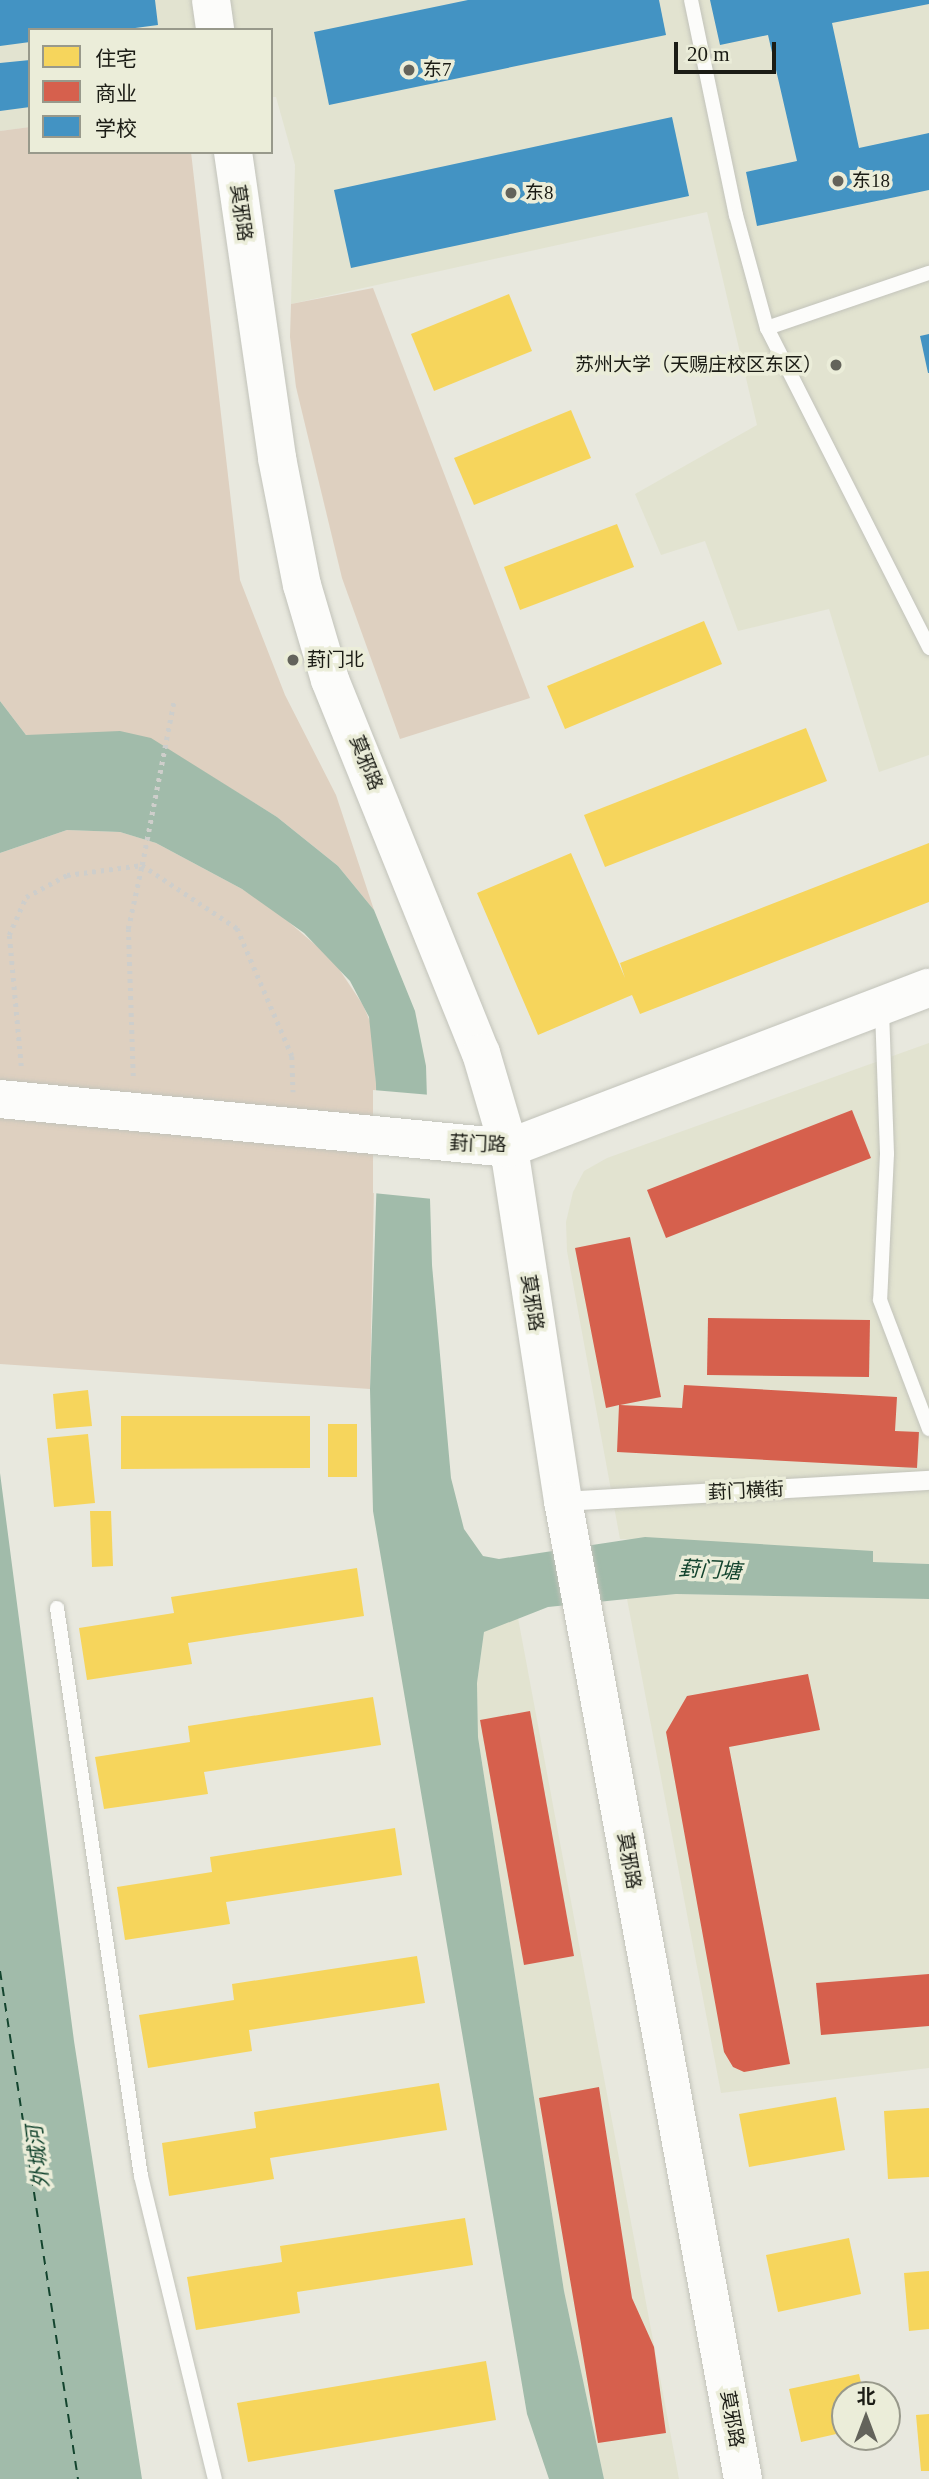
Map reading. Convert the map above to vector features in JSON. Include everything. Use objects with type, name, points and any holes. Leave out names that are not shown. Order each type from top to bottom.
[{"type":"main road","points":[[211,0],[215,28]]},
{"type":"main road","name":"莫邪路","points":[[233,154],[277,458],[302,585],[330,680],[481,1053],[509,1148],[566,1515],[743,2479]]},
{"type":"main road","name":"葑门路","points":[[12,1100],[509,1148],[929,988]]},
{"type":"street","name":"葑门横街","points":[[566,1515],[929,1480]]},
{"type":"lane","points":[[691,0],[736,215],[767,328],[929,648]]},
{"type":"lane","points":[[767,328],[929,273]]},
{"type":"lane","points":[[882,1005],[887,1154],[880,1300],[929,1429]]},
{"type":"lane","points":[[57,1608],[141,2176],[215,2479]]},
{"type":"path","points":[[135,1112],[128,929],[174,700]]},
{"type":"path","points":[[12,1100],[9,935],[26,897],[67,875],[142,865],[237,928],[292,1056],[294,1126]]},
{"type":"shaded area","name":"苏州大学（天赐庄校区东区）","points":[[0,0],[929,0],[929,755],[879,772],[829,609],[738,631],[705,541],[661,555],[635,494],[757,425],[707,212],[291,304],[295,165],[276,97],[273,97],[273,28],[28,28],[28,127],[0,131]]},
{"type":"shaded area","points":[[28,127],[28,154],[191,154],[240,580],[285,695],[336,795],[374,910],[338,866],[277,817],[151,739],[26,735],[0,701],[0,131]]},
{"type":"shaded area","points":[[373,288],[530,698],[400,739],[342,578],[296,387],[290,337],[291,304]]},
{"type":"shaded area","points":[[67,830],[120,832],[156,843],[242,889],[276,911],[333,960],[363,1005],[372,1026],[376,1084],[370,1389],[0,1364],[0,853]]},
{"type":"shaded area","points":[[929,1043],[929,1564],[873,1562],[873,1552],[620,1539],[567,1251],[566,1222],[573,1192],[584,1171],[607,1158]]},
{"type":"shaded area","points":[[676,1594],[929,1599],[929,2068],[721,2093],[627,1599]]},
{"type":"shaded area","points":[[518,1618],[679,2479],[604,2479],[564,2291],[478,1737],[477,1683],[484,1631]]},
{"type":"water","name":"葑门塘","points":[[0,701],[26,735],[120,731],[151,738],[277,817],[338,866],[374,910],[415,1011],[426,1066],[432,1265],[451,1478],[464,1529],[483,1556],[499,1559],[645,1537],[873,1551],[873,1562],[929,1564],[929,1599],[676,1594],[548,1607],[484,1632],[477,1683],[478,1737],[564,2291],[604,2479],[549,2479],[527,2414],[373,1511],[370,1389],[377,1173],[376,1084],[369,1017],[350,981],[304,933],[242,889],[156,843],[120,832],[67,830],[0,853]]},
{"type":"water","name":"外城河","points":[[0,1473],[74,2041],[142,2479],[0,2479]]},
{"type":"pier","points":[[373,1090],[431,1095],[433,1199],[373,1193]]},
{"type":"building: 住宅","points":[[509,294],[532,351],[434,391],[411,334]]},
{"type":"building: 住宅","points":[[571,410],[591,458],[474,505],[454,458]]},
{"type":"building: 住宅","points":[[617,524],[634,567],[520,610],[504,567]]},
{"type":"building: 住宅","points":[[704,621],[722,664],[565,729],[547,686]]},
{"type":"building: 住宅","points":[[806,728],[827,781],[605,867],[584,815]]},
{"type":"building: 住宅","points":[[929,843],[929,902],[640,1014],[632,995],[538,1035],[477,893],[571,853],[625,978],[620,963]]},
{"type":"building: 住宅","points":[[88,1390],[92,1426],[56,1429],[53,1394]]},
{"type":"building: 住宅","points":[[121,1416],[310,1416],[310,1468],[121,1469]]},
{"type":"building: 住宅","points":[[328,1424],[357,1424],[357,1477],[328,1477]]},
{"type":"building: 住宅","points":[[88,1434],[95,1503],[54,1507],[47,1438]]},
{"type":"building: 住宅","points":[[90,1511],[111,1511],[113,1566],[92,1567]]},
{"type":"building: 住宅","points":[[357,1568],[364,1616],[188,1643],[192,1664],[87,1680],[79,1628],[174,1613],[171,1597]]},
{"type":"building: 住宅","points":[[373,1697],[381,1745],[204,1772],[208,1794],[104,1809],[95,1757],[190,1742],[188,1726]]},
{"type":"building: 住宅","points":[[395,1828],[402,1875],[226,1902],[230,1924],[125,1940],[117,1887],[212,1872],[210,1857]]},
{"type":"building: 住宅","points":[[417,1956],[425,2003],[249,2030],[252,2051],[148,2068],[139,2015],[234,2000],[232,1984]]},
{"type":"building: 住宅","points":[[439,2083],[447,2130],[270,2158],[274,2179],[169,2196],[162,2143],[256,2128],[254,2112]]},
{"type":"building: 住宅","points":[[836,2097],[845,2150],[749,2167],[739,2114]]},
{"type":"building: 住宅","points":[[929,2108],[929,2177],[888,2179],[884,2111]]},
{"type":"building: 住宅","points":[[465,2218],[473,2265],[297,2292],[300,2313],[196,2330],[187,2277],[282,2262],[280,2246]]},
{"type":"building: 住宅","points":[[849,2238],[861,2294],[778,2312],[766,2255]]},
{"type":"building: 住宅","points":[[929,2271],[929,2329],[909,2331],[904,2273]]},
{"type":"building: 住宅","points":[[486,2361],[496,2420],[248,2462],[237,2403]]},
{"type":"building: 住宅","points":[[859,2374],[861,2381],[831,2381],[831,2435],[801,2442],[789,2389]]},
{"type":"building: 住宅","points":[[929,2414],[929,2471],[921,2471],[916,2415]]},
{"type":"building: 商业","points":[[852,1110],[871,1158],[666,1238],[647,1190]]},
{"type":"building: 商业","points":[[630,1237],[661,1397],[620,1405],[682,1408],[684,1385],[897,1397],[895,1431],[919,1432],[917,1468],[617,1452],[619,1405],[606,1408],[575,1248]]},
{"type":"building: 商业","points":[[708,1318],[870,1320],[869,1377],[707,1375]]},
{"type":"building: 商业","points":[[808,1674],[820,1730],[729,1747],[790,2064],[744,2072],[733,2067],[724,2052],[666,1732],[687,1696]]},
{"type":"building: 商业","points":[[530,1711],[574,1956],[524,1965],[480,1720]]},
{"type":"building: 商业","points":[[929,1974],[929,2026],[821,2035],[816,1983]]},
{"type":"building: 商业","points":[[599,2087],[632,2298],[654,2347],[666,2433],[598,2443],[539,2098]]},
{"type":"building: 学校","points":[[0,0],[155,0],[158,25],[135,28],[28,28],[28,42],[0,46]]},
{"type":"building: 学校","name":"东7","points":[[468,0],[659,0],[666,35],[329,105],[314,32]]},
{"type":"building: 学校","points":[[710,0],[929,0],[929,4],[832,23],[859,148],[929,133],[929,190],[757,226],[746,172],[797,161],[768,35],[720,45]]},
{"type":"building: 学校","points":[[28,60],[28,107],[0,111],[0,63]]},
{"type":"building: 学校","name":"东8","points":[[672,117],[689,196],[351,268],[334,190]]},
{"type":"building: 学校","points":[[929,334],[929,373],[928,373],[920,336]]},
{"type":"ferry route","points":[[0,1971],[78,2479]]},
{"type":"place","name":"东7","points":[[409,70]]},
{"type":"place","name":"东18","points":[[838,181]]},
{"type":"place","name":"东8","points":[[511,193]]},
{"type":"place","name":"苏州大学（天赐庄校区东区）","points":[[836,365]]},
{"type":"place","name":"葑门北","points":[[293,660]]}]
